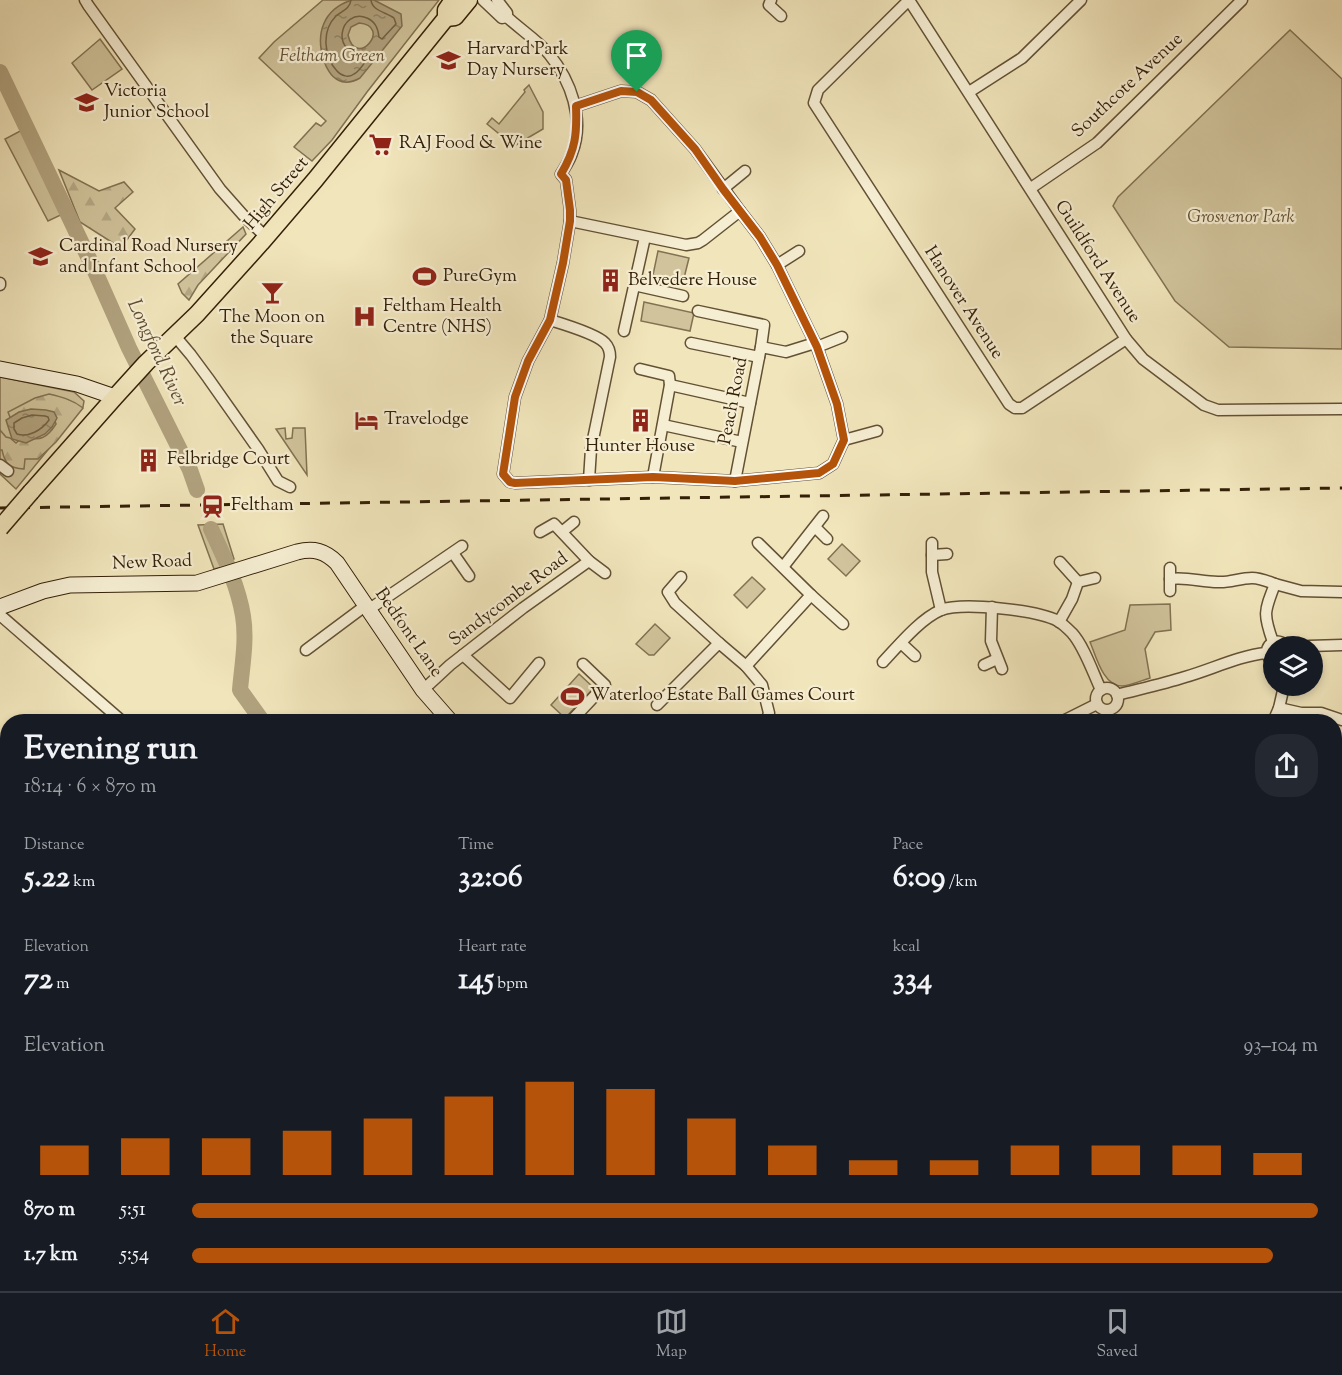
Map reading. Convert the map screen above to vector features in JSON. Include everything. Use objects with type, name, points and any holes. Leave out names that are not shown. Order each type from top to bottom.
[{"type":"main road","name":"High Street","points":[[0,528],[146,363],[207,304],[315,180],[446,18],[446,10],[453,0]]},
{"type":"main road","name":"High Street","points":[[446,18],[455,17],[469,0]]},
{"type":"main road","points":[[0,369],[77,384],[115,397]]},
{"type":"main road","name":"New Road","points":[[0,607],[43,591],[70,585],[189,584],[310,550],[327,555],[337,563]]},
{"type":"main road","name":"Bedfont Lane","points":[[337,563],[423,690],[443,714]]},
{"type":"street","points":[[483,0],[502,18],[507,17]]},
{"type":"street","points":[[497,0],[507,13],[507,17],[548,53],[560,68],[576,106],[577,126],[572,154],[561,174],[566,180],[570,210],[563,263],[550,320],[528,361],[515,397],[503,474],[510,482],[515,483],[653,477],[735,481],[819,473],[833,464],[844,440],[837,404],[816,345],[777,265],[760,237],[695,149],[651,100],[637,92],[621,91],[576,106]]},
{"type":"street","points":[[771,0],[769,5],[781,16]]},
{"type":"street","name":"Guildford Avenue","points":[[909,0],[1126,339],[1143,359],[1203,405],[1218,410],[1342,409]]},
{"type":"street","name":"Hanover Avenue","points":[[909,0],[818,90],[814,103],[1009,404],[1015,408],[1022,408],[1126,339]]},
{"type":"street","points":[[969,92],[1022,58],[1081,0]]},
{"type":"street","name":"Southcote Avenue","points":[[1031,188],[1097,143],[1242,0]]},
{"type":"street","points":[[88,5],[220,189],[266,237]]},
{"type":"street","points":[[723,189],[745,171]]},
{"type":"street","points":[[570,221],[686,245],[698,243],[740,211]]},
{"type":"street","points":[[624,331],[645,237]]},
{"type":"street","points":[[777,265],[799,251]]},
{"type":"street","points":[[634,285],[683,296]]},
{"type":"street","points":[[691,343],[760,352],[764,325],[698,311]]},
{"type":"street","points":[[550,320],[595,336],[603,341],[610,351],[591,449],[590,480]]},
{"type":"street","points":[[175,336],[208,378],[278,481],[290,487]]},
{"type":"street","name":"Peach Road","points":[[735,481],[760,352],[786,352],[842,337]]},
{"type":"street","points":[[640,369],[669,376],[670,385],[653,477]]},
{"type":"street","points":[[670,385],[750,403]]},
{"type":"street","points":[[663,425],[742,442]]},
{"type":"street","points":[[844,440],[877,431]]},
{"type":"street","points":[[783,567],[824,516]]},
{"type":"street","name":"Sandycombe Road","points":[[563,531],[574,522]]},
{"type":"street","name":"Sandycombe Road","points":[[540,532],[554,524],[589,561],[605,573]]},
{"type":"street","points":[[815,527],[827,539]]},
{"type":"street","points":[[758,543],[843,624]]},
{"type":"street","points":[[932,543],[932,572],[941,610]]},
{"type":"street","points":[[306,650],[366,608],[458,550],[469,576]]},
{"type":"street","points":[[932,555],[947,554]]},
{"type":"street","name":"Sandycombe Road","points":[[423,690],[523,608],[589,561]]},
{"type":"street","points":[[1060,562],[1078,582]]},
{"type":"street","points":[[1170,591],[1170,573],[1207,582],[1221,583],[1250,578],[1262,579],[1301,591],[1327,586],[1342,592]]},
{"type":"street","points":[[681,577],[668,592],[675,603],[746,666],[762,685],[769,714]]},
{"type":"street","points":[[1078,582],[1095,578]]},
{"type":"street","points":[[1059,622],[1072,599],[1078,582]]},
{"type":"street","points":[[1271,636],[1266,622],[1266,609],[1275,584]]},
{"type":"street","points":[[746,666],[811,595]]},
{"type":"street","points":[[984,665],[1000,664],[991,641],[992,607]]},
{"type":"street","points":[[883,662],[920,623],[941,610],[992,607],[1046,616],[1059,622],[1078,641],[1101,690]]},
{"type":"street","points":[[0,615],[114,714]]},
{"type":"street","points":[[657,705],[719,643]]},
{"type":"street","points":[[901,643],[915,656]]},
{"type":"street","points":[[1323,646],[1342,645]]},
{"type":"street","points":[[1117,695],[1263,653]]},
{"type":"street","points":[[463,655],[510,698],[539,663]]},
{"type":"street","points":[[578,714],[605,685],[583,664]]},
{"type":"street","points":[[1112,710],[1101,709],[1096,704],[1096,696],[1101,690],[1111,689],[1117,695],[1117,703],[1112,710],[1112,714]]},
{"type":"street","points":[[1276,714],[1282,696]]},
{"type":"street","points":[[1077,714],[1096,704]]},
{"type":"street","points":[[1279,708],[1301,713],[1324,714]]},
{"type":"green space","name":"Feltham Green","points":[[323,0],[439,0],[332,140],[312,161],[294,147],[316,123],[321,126],[326,121],[259,58]]},
{"type":"green space","name":"Grosvenor Park","points":[[1290,30],[1342,79],[1342,349],[1229,347],[1175,301],[1113,206],[1118,197]]},
{"type":"green space","points":[[100,39],[122,69],[92,90],[72,63]]},
{"type":"green space","points":[[529,85],[543,112],[543,129],[514,146],[487,124],[492,118],[499,124]]},
{"type":"green space","points":[[24,129],[65,213],[48,221],[5,139]]},
{"type":"green space","points":[[59,170],[99,191],[124,182],[133,192],[115,208],[135,229],[123,245],[113,243],[80,222]]},
{"type":"green space","points":[[243,227],[246,234],[198,285],[189,300],[182,293],[178,284]]},
{"type":"green space","points":[[658,251],[689,258],[683,282],[653,275]]},
{"type":"green space","points":[[644,302],[694,313],[690,331],[641,321]]},
{"type":"green space","points":[[0,377],[74,392],[84,401],[83,407],[16,489],[0,474]]},
{"type":"green space","points":[[49,394],[67,399],[83,408],[56,442],[38,459],[25,459],[24,469],[15,468],[6,462],[0,450],[0,430],[16,443],[24,436],[34,439],[43,438],[56,424],[54,418],[12,422],[8,412],[35,398]]},
{"type":"green space","points":[[285,428],[286,439],[292,438],[293,428],[305,428],[307,475],[276,429]]},
{"type":"green space","points":[[223,524],[234,559],[230,565],[214,569],[198,525]]},
{"type":"green space","points":[[842,544],[860,561],[846,576],[828,559]]},
{"type":"green space","points":[[752,577],[765,589],[747,608],[734,595]]},
{"type":"green space","points":[[1170,604],[1171,630],[1155,632],[1145,649],[1150,678],[1122,686],[1115,685],[1105,676],[1090,642],[1125,630],[1130,605]]},
{"type":"green space","points":[[655,624],[670,638],[654,655],[649,655],[636,644]]},
{"type":"green space","name":"Waterloo Estate Ball Games Court","points":[[579,674],[594,688],[569,714],[561,714],[551,705]]},
{"type":"water","points":[[352,0],[374,0],[401,14],[402,26],[360,78],[349,82],[338,80],[329,72],[321,51],[320,41],[328,16],[342,4]],"holes":[[[359,23],[369,26],[373,31],[373,37],[369,43],[358,48],[352,45],[348,35],[351,27]]]},
{"type":"water","points":[[31,409],[54,412],[57,418],[45,434],[26,443],[12,439],[6,420],[19,412]]},
{"type":"waterway","name":"Longford River","points":[[0,72],[129,348],[190,470],[197,490]]},
{"type":"waterway","name":"Longford River","points":[[211,529],[234,582],[243,616],[244,644],[240,690],[257,714]]},
{"type":"railway","points":[[0,508],[1342,488]]},
{"type":"place","name":"Harvard Park Day Nursery","points":[[449,60]]},
{"type":"place","name":"Victoria Junior School","points":[[86,102]]},
{"type":"place","name":"RAJ Food & Wine","points":[[381,144]]},
{"type":"place","name":"Cardinal Road Nursery and Infant School","points":[[41,257]]},
{"type":"place","name":"PureGym","points":[[425,277]]},
{"type":"place","name":"Belvedere House","points":[[610,281]]},
{"type":"place","name":"The Moon on the Square","points":[[272,292]]},
{"type":"place","name":"Feltham Health Centre (NHS)","points":[[365,317]]},
{"type":"place","name":"Travelodge","points":[[366,420]]},
{"type":"place","name":"Hunter House","points":[[640,421]]},
{"type":"place","name":"Felbridge Court","points":[[149,460]]},
{"type":"place","name":"Feltham","points":[[213,506]]},
{"type":"place","name":"Waterloo Estate Ball Games Court","points":[[572,696]]},
{"type":"route","points":[[621,91],[637,92],[651,100],[695,149],[760,237],[777,265],[817,347],[837,404],[844,440],[833,464],[819,473],[735,481],[653,477],[515,483],[510,482],[503,474],[515,397],[528,361],[550,320],[563,263],[570,210],[566,180],[561,174],[575,144],[576,106],[621,91]]}]
